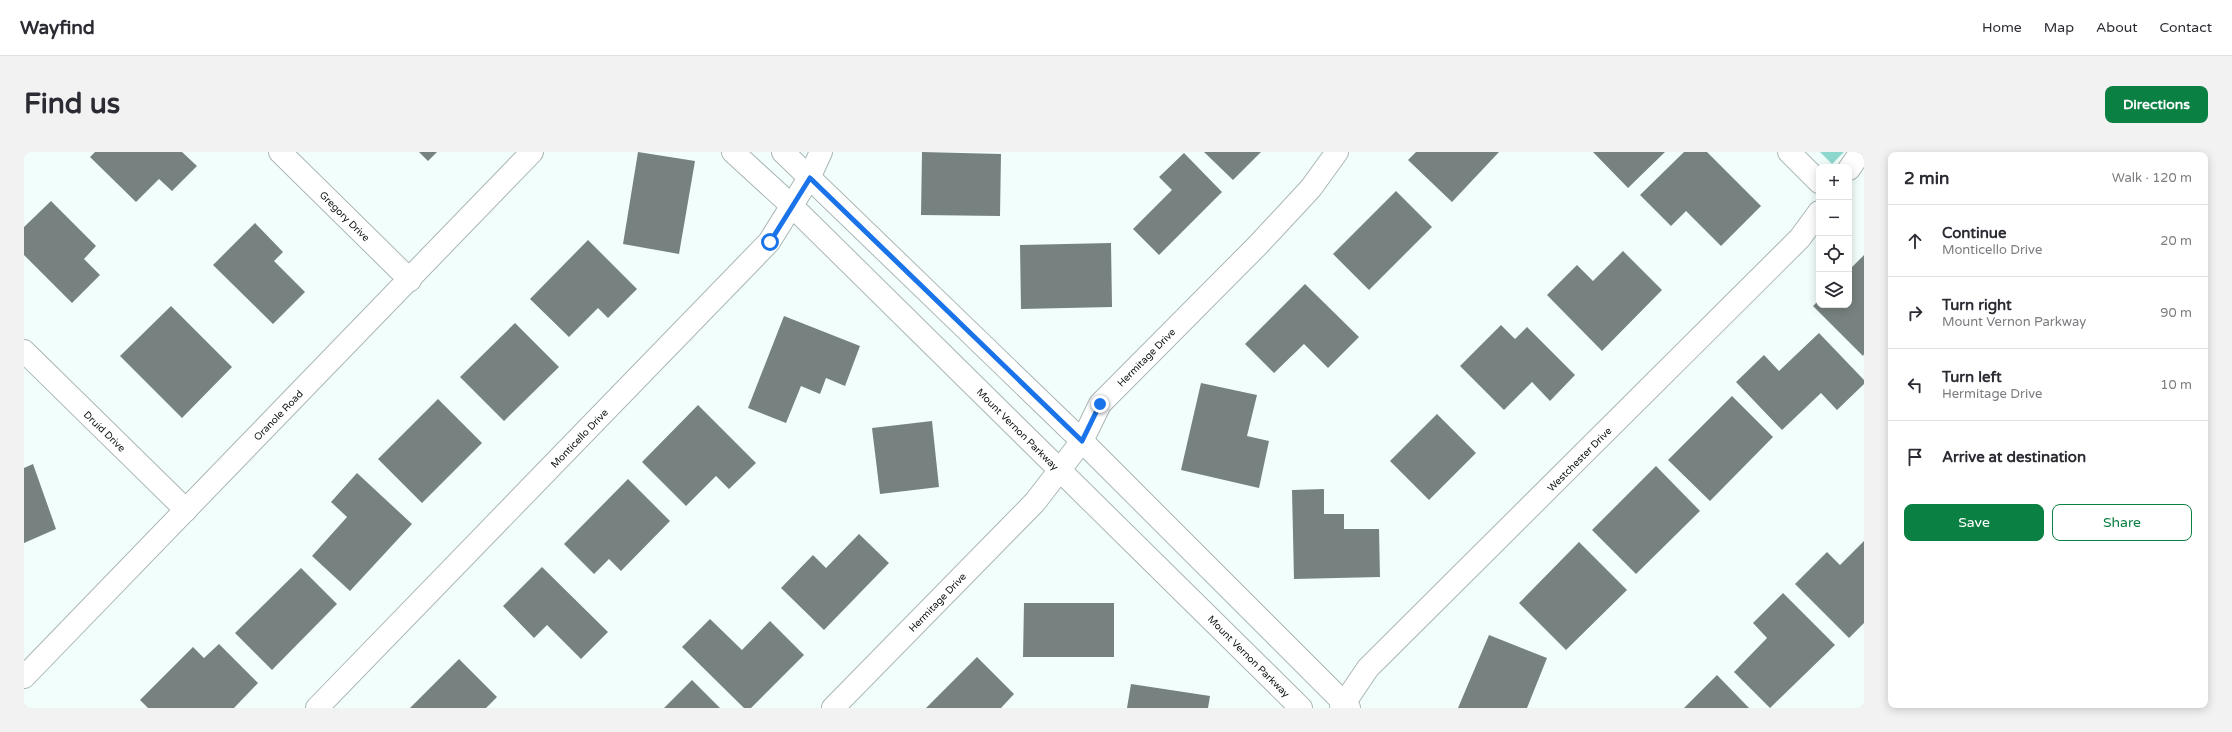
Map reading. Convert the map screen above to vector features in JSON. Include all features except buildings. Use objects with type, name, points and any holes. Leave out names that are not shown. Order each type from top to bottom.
[{"type":"street","name":"Gregory Drive","points":[[280,152],[410,280]]},
{"type":"street","name":"Oranole Road","points":[[24,677],[410,280],[532,152]]},
{"type":"street","name":"Mount Vernon Parkway","points":[[733,152],[792,206],[1301,708]]},
{"type":"street","points":[[783,152],[1082,441],[1345,707]]},
{"type":"street","name":"Monticello Drive","points":[[317,708],[770,242],[810,178],[821,152]]},
{"type":"street","name":"Hermitage Drive","points":[[833,708],[1035,502],[1082,441],[1100,404],[1258,245],[1311,188],[1337,152]]},
{"type":"street","points":[[1789,152],[1816,179]]},
{"type":"street","points":[[1852,165],[1861,152]]},
{"type":"street","name":"Westchester Drive","points":[[1345,707],[1368,668],[1800,238],[1816,216]]},
{"type":"street","name":"Druid Drive","points":[[24,351],[186,510]]},
{"type":"shaded area","points":[[1820,152],[1844,152],[1832,164]]},
{"type":"route","points":[[770,242],[810,178],[1082,441],[1100,404]]}]
